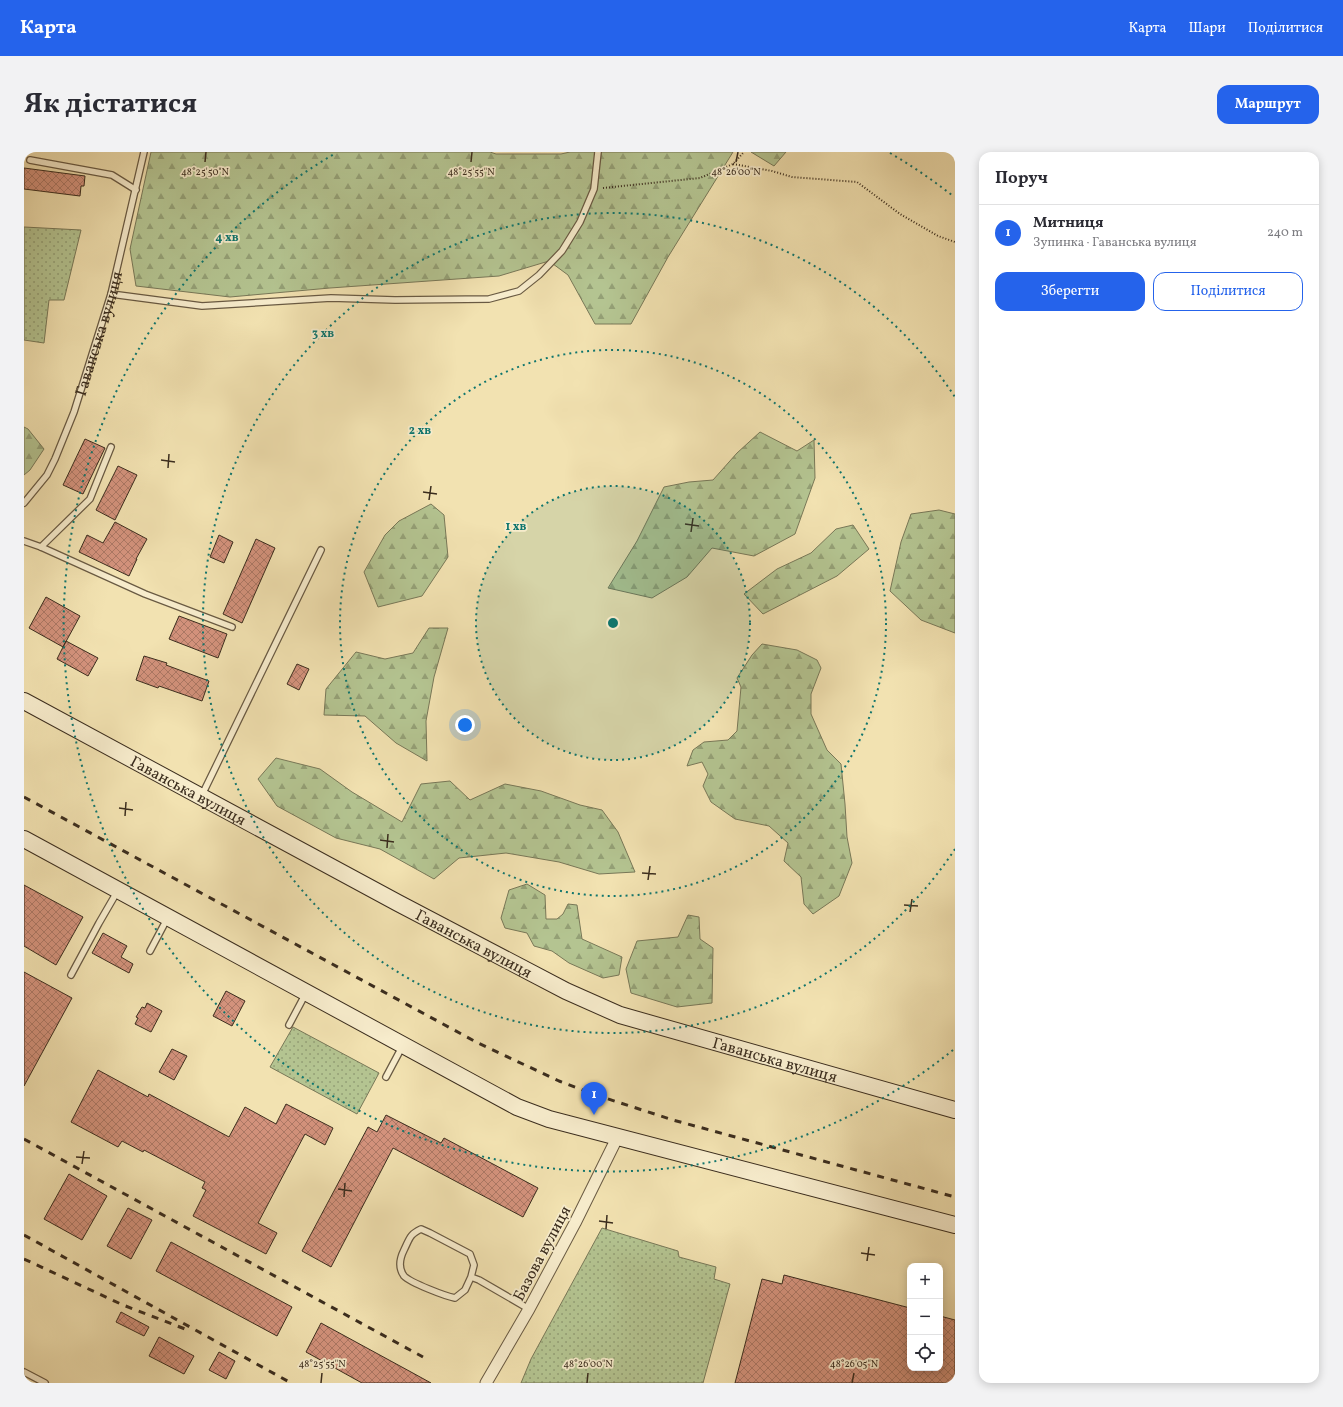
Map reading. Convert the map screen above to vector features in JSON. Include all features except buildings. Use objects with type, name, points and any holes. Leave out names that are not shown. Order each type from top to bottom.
[{"type":"main road","name":"Гаванська вулиця","points":[[24,701],[404,906],[566,991],[620,1015],[955,1110]]},
{"type":"main road","points":[[24,839],[169,916],[517,1106],[549,1119],[955,1225]]},
{"type":"street","name":"Базова вулиця","points":[[486,1383],[529,1309],[575,1223],[618,1136]]},
{"type":"lane","name":"Гаванська вулиця","points":[[24,503],[36,490],[55,460],[74,412],[111,294],[144,152]]},
{"type":"lane","points":[[111,294],[202,306],[331,298],[395,300],[489,299],[519,290],[539,275],[562,251],[580,222],[594,189],[598,152]]},
{"type":"lane","points":[[30,160],[112,175],[136,190]]},
{"type":"lane","points":[[41,547],[90,499],[111,448]]},
{"type":"lane","points":[[24,541],[41,547],[145,594],[232,627]]},
{"type":"lane","points":[[201,797],[321,550]]},
{"type":"lane","points":[[72,975],[99,923],[119,890]]},
{"type":"lane","points":[[150,951],[169,916]]},
{"type":"lane","points":[[289,1025],[306,992]]},
{"type":"lane","points":[[386,1077],[403,1044]]},
{"type":"lane","points":[[421,1229],[470,1254],[474,1265],[471,1276],[465,1290],[455,1298],[444,1296],[405,1276],[399,1266],[402,1254],[412,1233],[421,1229]]},
{"type":"lane","points":[[471,1276],[529,1309]]},
{"type":"lane","points":[[24,1372],[45,1383]]},
{"type":"path","points":[[594,189],[700,178],[733,164],[744,152]]},
{"type":"path","points":[[733,164],[772,171],[792,177],[857,182],[900,214],[938,236],[955,242]]},
{"type":"green space","points":[[151,152],[490,152],[496,154],[561,154],[570,152],[733,152],[668,257],[631,324],[595,324],[568,275],[549,261],[499,276],[230,297],[136,286],[130,249]]},
{"type":"green space","points":[[751,152],[786,152],[774,166]]},
{"type":"green space","points":[[24,227],[81,230],[64,300],[49,300],[44,343],[24,340]]},
{"type":"green space","points":[[24,427],[28,429],[44,449],[30,470],[24,475]]},
{"type":"green space","points":[[760,432],[797,451],[814,440],[815,478],[795,534],[754,556],[712,548],[687,577],[652,598],[608,588],[637,541],[664,487],[689,482],[713,480],[737,453]]},
{"type":"green space","points":[[431,504],[444,515],[448,557],[422,596],[378,607],[364,572],[385,535],[399,521]]},
{"type":"green space","points":[[939,510],[955,514],[955,633],[921,620],[890,591],[901,542],[911,514]]},
{"type":"green space","points":[[853,525],[869,549],[837,576],[763,614],[744,594],[777,569],[811,553],[836,529]]},
{"type":"green space","points":[[429,628],[448,628],[434,677],[426,721],[427,761],[396,743],[365,716],[324,715],[326,689],[356,652],[385,659],[413,653]]},
{"type":"green space","points":[[762,644],[797,650],[817,660],[821,668],[811,694],[811,714],[827,750],[841,764],[847,837],[852,863],[839,896],[813,914],[804,904],[801,877],[784,861],[788,843],[769,826],[735,819],[711,802],[703,786],[708,774],[702,762],[687,766],[693,750],[704,742],[728,740],[737,731],[741,687],[737,678],[752,655]]},
{"type":"green space","points":[[276,758],[320,769],[352,792],[402,822],[421,784],[450,781],[470,800],[505,784],[541,791],[580,805],[602,810],[618,832],[635,872],[599,874],[559,862],[506,853],[459,858],[434,879],[380,849],[336,838],[277,806],[258,779]]},
{"type":"green space","points":[[527,884],[545,895],[546,919],[557,919],[563,914],[568,904],[577,905],[582,939],[622,957],[619,975],[603,978],[569,963],[552,951],[534,946],[527,933],[505,928],[501,918],[509,890]]},
{"type":"green space","points":[[688,915],[699,917],[700,939],[713,948],[712,1003],[677,1007],[631,993],[626,969],[637,941],[678,937]]},
{"type":"green space","points":[[293,1027],[379,1073],[357,1114],[270,1067]]},
{"type":"green space","points":[[602,1228],[678,1251],[679,1257],[716,1267],[714,1279],[730,1284],[703,1383],[521,1383],[531,1359]]},
{"type":"railway","points":[[24,797],[478,1043],[559,1081],[596,1095],[673,1120],[955,1197]]},
{"type":"railway","points":[[24,1139],[423,1357]]},
{"type":"railway","points":[[24,1235],[291,1383]]},
{"type":"railway","points":[[24,1259],[123,1305],[185,1329]]},
{"type":"place","name":"Митниця","points":[[594,1115]]}]
